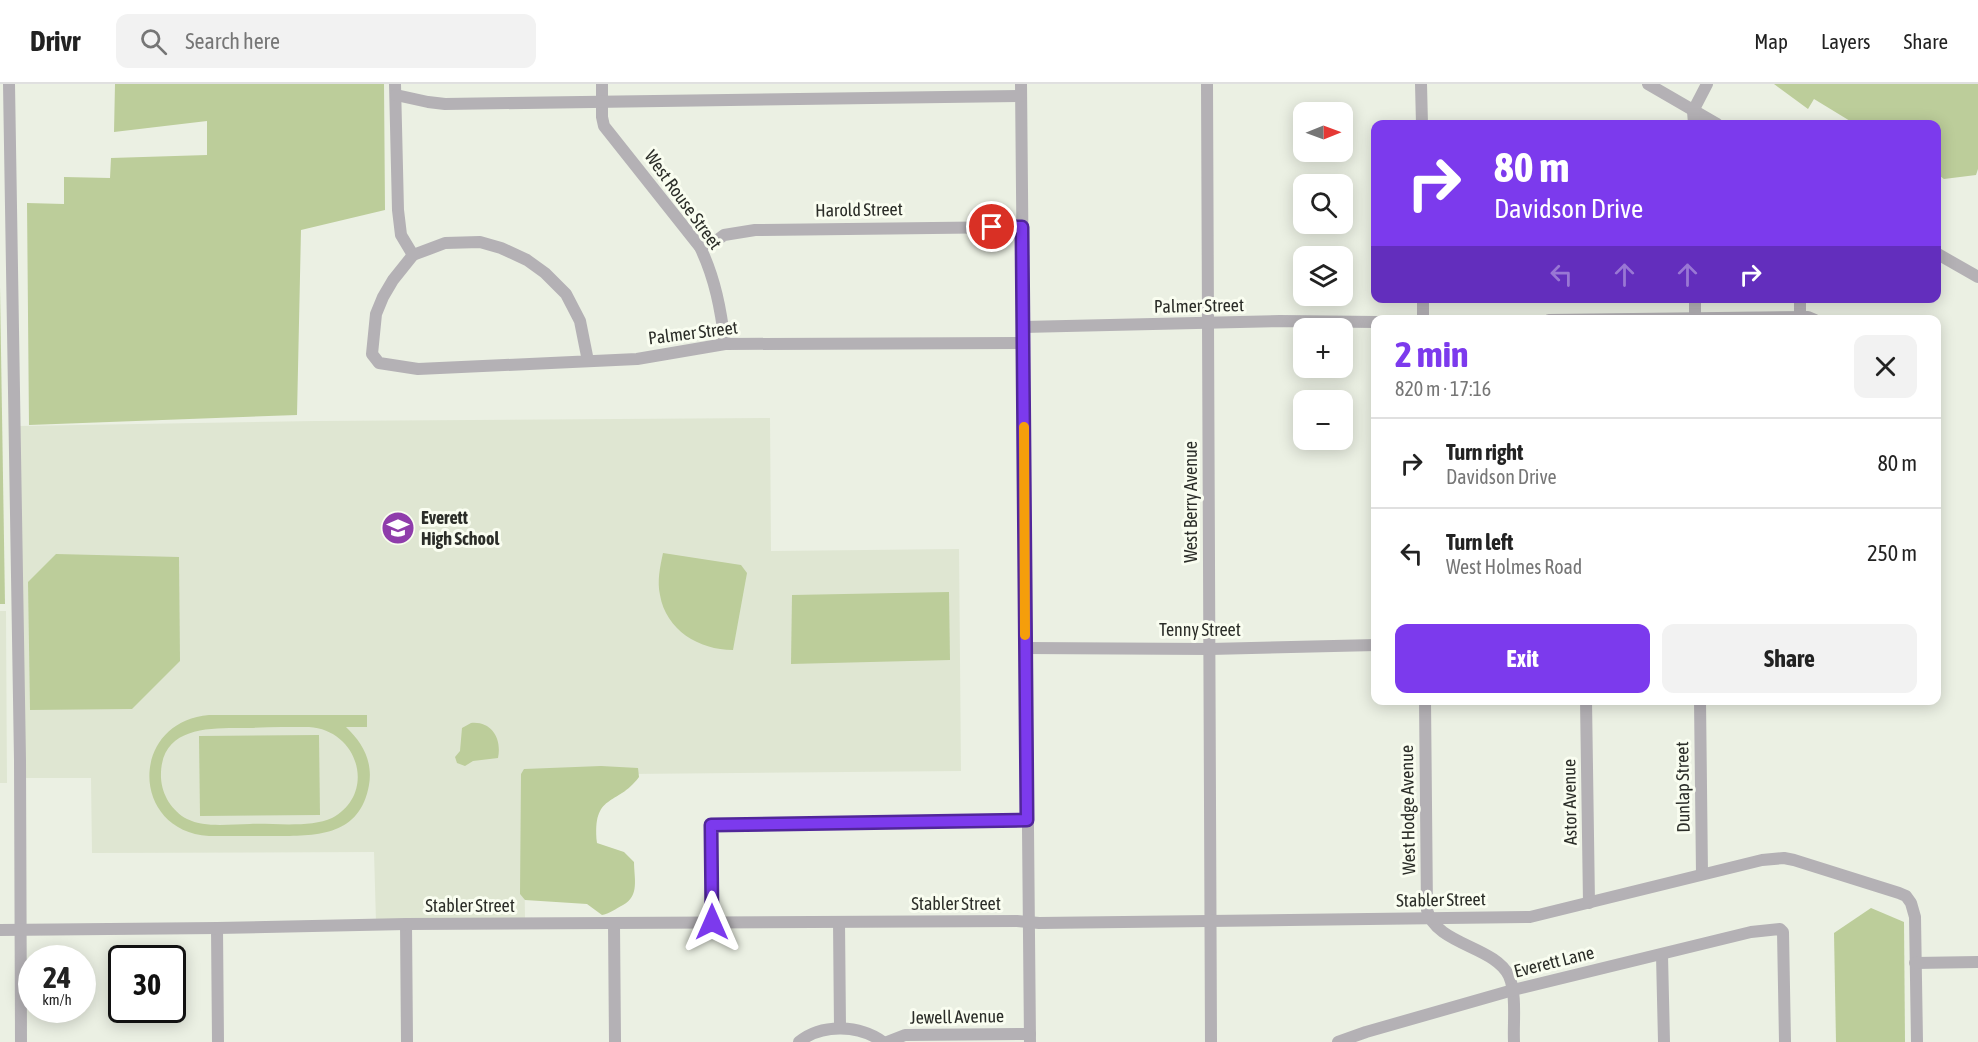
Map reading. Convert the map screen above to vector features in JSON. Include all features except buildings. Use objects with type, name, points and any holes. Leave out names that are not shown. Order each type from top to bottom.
[{"type":"street","points":[[9,84],[21,1042]]},
{"type":"street","name":"West Rouse Street","points":[[602,84],[604,126],[700,247],[710,268],[722,317],[724,344]]},
{"type":"street","name":"West Berry Avenue","points":[[1207,84],[1211,1042]]},
{"type":"street","points":[[1421,84],[1422,120]]},
{"type":"street","points":[[1648,84],[1710,120]]},
{"type":"street","points":[[1694,120],[1693,111],[1707,84]]},
{"type":"street","points":[[588,361],[580,321],[566,294],[545,273],[527,260],[501,248],[480,242],[445,243],[413,255],[401,235],[398,210],[395,89],[428,102],[445,104],[1021,90],[1030,1038]]},
{"type":"street","name":"Harold Street","points":[[700,247],[724,235],[755,230],[1022,227]]},
{"type":"street","name":"Palmer Street","points":[[413,255],[393,280],[376,314],[372,354],[379,363],[418,369],[637,359],[724,344],[1023,344]]},
{"type":"street","points":[[1941,256],[1978,277]]},
{"type":"street","name":"Palmer Street","points":[[1023,327],[1280,321],[1371,322]]},
{"type":"street","name":"Tenny Street","points":[[1025,648],[1210,649],[1371,645]]},
{"type":"street","name":"West Hodge Avenue","points":[[1425,705],[1427,910],[1429,918]]},
{"type":"street","name":"Astor Avenue","points":[[1586,705],[1589,903]]},
{"type":"street","name":"Dunlap Street","points":[[1700,705],[1702,874]]},
{"type":"street","points":[[712,922],[711,825],[1027,820]]},
{"type":"street","name":"Stabler Street","points":[[0,930],[406,924],[1211,921],[1530,917],[1762,860],[1784,858],[1906,896],[1914,909],[1915,963]]},
{"type":"street","points":[[1429,918],[1440,929],[1505,970],[1513,990],[1514,1042]]},
{"type":"street","points":[[839,922],[840,1028]]},
{"type":"street","points":[[406,924],[407,1042]]},
{"type":"street","points":[[614,924],[615,1042]]},
{"type":"street","points":[[217,928],[218,1042]]},
{"type":"street","name":"Everett Lane","points":[[1338,1042],[1513,990],[1751,932],[1780,929],[1783,932],[1785,1042]]},
{"type":"street","points":[[1662,955],[1664,1042]]},
{"type":"street","points":[[1917,1042],[1915,963],[1978,962]]},
{"type":"street","name":"Jewell Avenue","points":[[799,1042],[812,1033],[840,1028],[876,1036],[885,1042],[905,1035],[1030,1038]]},
{"type":"shaded area","points":[[770,418],[771,551],[959,549],[961,771],[523,775],[525,918],[376,922],[374,852],[92,853],[91,778],[22,778],[19,426],[315,421]]},
{"type":"shaded area","points":[[0,611],[6,611],[7,783],[0,783]]},
{"type":"green space","points":[[115,84],[384,84],[385,210],[301,230],[297,415],[29,425],[27,203],[64,204],[64,177],[110,178],[111,158],[207,155],[207,121],[114,132]]},
{"type":"green space","points":[[1774,84],[1978,84],[1978,169],[1976,175],[1944,179],[1941,177],[1941,120],[1848,120],[1814,99],[1808,109]]},
{"type":"green space","points":[[0,287],[5,604],[0,604]]},
{"type":"green space","points":[[663,553],[741,565],[747,573],[733,650],[720,649],[697,642],[686,636],[669,618],[663,607],[659,590]]},
{"type":"green space","points":[[56,554],[179,557],[180,661],[132,709],[30,710],[28,582]]},
{"type":"green space","points":[[949,592],[950,660],[791,664],[792,595]]},
{"type":"green space","points":[[209,715],[367,715],[367,727],[346,727],[362,746],[368,761],[370,777],[364,802],[356,815],[346,824],[320,834],[209,836],[183,830],[164,816],[153,797],[149,776],[153,755],[164,736],[183,722]],"holes":[[[280,727],[309,727],[326,731],[340,739],[350,751],[356,765],[358,779],[354,794],[346,807],[332,818],[303,824],[202,824],[187,819],[177,812],[163,790],[161,778],[163,760],[169,747],[179,738],[191,733],[220,728]]]},
{"type":"green space","points":[[471,723],[485,725],[494,733],[498,744],[498,758],[473,761],[465,766],[457,763],[455,757],[460,751],[462,728]]},
{"type":"green space","points":[[319,735],[320,815],[200,816],[199,736]]},
{"type":"green space","points":[[601,766],[638,768],[639,777],[631,786],[602,808],[596,827],[597,843],[624,852],[634,862],[635,886],[632,897],[623,905],[602,915],[587,904],[525,900],[520,894],[521,774],[524,769]]},
{"type":"green space","points":[[1871,908],[1904,922],[1905,1042],[1836,1042],[1834,933]]},
{"type":"slow traffic","points":[[1024,427],[1025,635]]},
{"type":"place","name":"Everett High School","points":[[398,528]]},
{"type":"route","points":[[712,922],[711,825],[1027,820],[1022,227],[992,227]]}]
